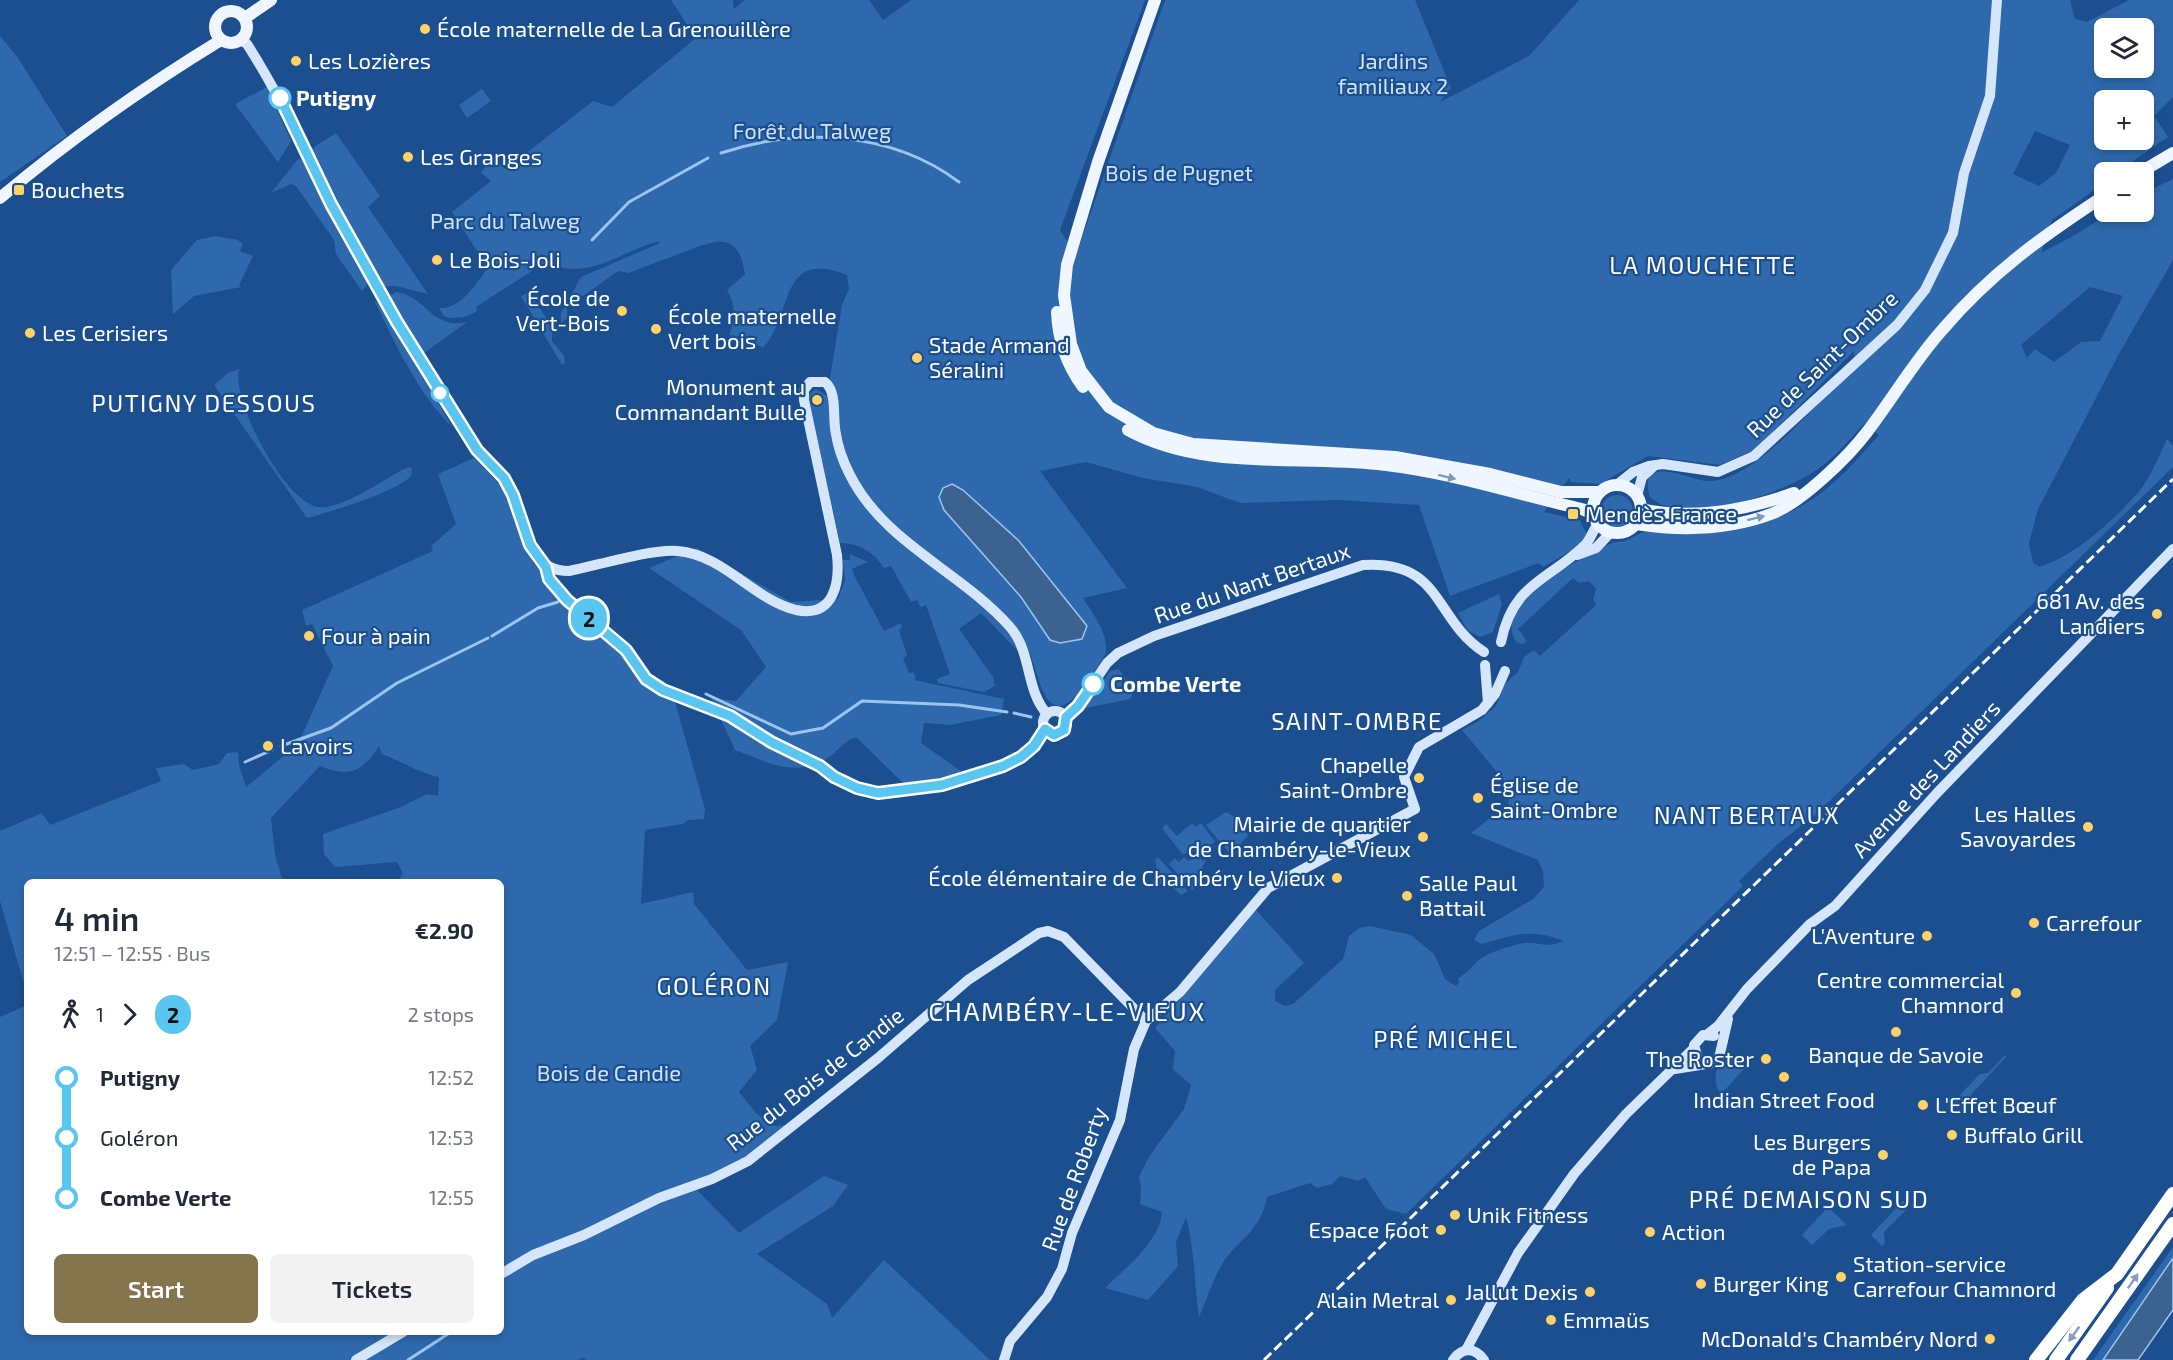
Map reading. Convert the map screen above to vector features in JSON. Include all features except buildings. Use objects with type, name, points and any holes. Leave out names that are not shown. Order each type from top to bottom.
[{"type":"highway","points":[[2056,1360],[2173,1194]]},
{"type":"highway","points":[[2077,1360],[2173,1224]]},
{"type":"highway","points":[[2036,1360],[2083,1300],[2117,1274]]},
{"type":"main road","points":[[245,18],[272,0]]},
{"type":"main road","points":[[1155,0],[1098,162],[1067,265],[1064,295],[1065,320],[1071,344],[1081,370],[1109,407],[1128,421],[1153,433],[1193,444],[1395,457],[1490,474],[1561,492],[1600,492]]},
{"type":"main road","points":[[235,11],[245,18],[247,31],[242,40],[231,43],[218,35],[216,20],[224,12],[235,11]]},
{"type":"main road","points":[[0,190],[34,169],[218,35]]},
{"type":"main road","points":[[2154,164],[2173,153]]},
{"type":"main road","points":[[1098,162],[1081,196],[1059,264],[1056,293],[1057,322],[1062,347],[1074,374],[1105,414],[1148,440],[1193,452],[1224,456],[1378,464],[1427,472],[1582,508],[1611,532],[1620,533],[1636,524],[1685,529],[1727,525],[1773,514],[1812,487],[1836,467],[1866,434],[1942,330],[1979,290],[2031,245],[2094,203]]},
{"type":"main road","points":[[0,198],[34,169]]},
{"type":"main road","points":[[1596,519],[1594,499],[1600,492],[1621,481],[1637,496],[1641,509],[1636,524]]},
{"type":"main road","points":[[1641,509],[1665,514],[1708,514],[1761,505],[1812,487]]},
{"type":"street","name":"Rue de Saint-Ombre","points":[[1621,481],[1633,471],[1654,466],[1676,465],[1718,472],[1754,456],[1897,325],[1925,290],[1953,233],[1964,173],[1990,96],[1998,0]]},
{"type":"street","points":[[242,40],[247,44],[270,80],[331,204],[397,322],[477,450],[504,478],[513,495],[530,545],[540,562],[556,571],[569,571],[676,550],[702,556],[779,603],[797,610],[810,610],[826,603],[837,590],[839,576],[837,555],[804,400],[804,390],[810,382],[825,382],[831,387],[833,395],[835,433],[841,454],[864,497],[905,541],[969,588],[1010,627],[1024,651],[1035,696],[1047,714]]},
{"type":"street","points":[[1637,496],[1642,477],[1654,466]]},
{"type":"street","points":[[1501,642],[1505,622],[1514,604],[1528,588],[1588,542],[1596,519]]},
{"type":"street","points":[[1568,558],[1596,548],[1611,532]]},
{"type":"street","name":"Avenue des Landiers","points":[[1708,1035],[1779,955],[1857,882],[1937,793],[2173,549]]},
{"type":"street","name":"Rue du Nant Bertaux","points":[[1066,717],[1078,706],[1107,663],[1118,653],[1154,636],[1363,565],[1396,566],[1425,583],[1437,595],[1467,641],[1484,652]]},
{"type":"street","points":[[1485,665],[1488,703]]},
{"type":"street","points":[[1488,703],[1495,694],[1505,671]]},
{"type":"street","name":"Rue de Roberty","points":[[1004,1360],[1010,1341],[1047,1297],[1062,1269],[1076,1222],[1120,1120],[1134,1049],[1146,1021],[1180,992],[1260,896],[1288,876],[1415,809],[1404,777],[1419,747],[1475,715],[1488,703]]},
{"type":"street","points":[[1056,711],[1066,717],[1064,730],[1054,735],[1047,731],[1043,725],[1047,714],[1056,711]]},
{"type":"street","name":"Rue du Bois de Candie","points":[[504,1272],[533,1255],[584,1235],[658,1198],[712,1179],[748,1161],[878,1058],[968,980],[1039,933],[1057,933],[1064,937],[1146,1021]]},
{"type":"street","points":[[1675,1069],[1707,1063],[1719,1058],[1732,1008]]},
{"type":"street","points":[[1453,1360],[1466,1350],[1497,1287],[1574,1174],[1626,1114],[1694,1049],[1699,1037],[1708,1035],[1716,1037],[1722,1045]]},
{"type":"street","points":[[1694,1049],[1698,1059],[1707,1063]]},
{"type":"street","points":[[1478,1329],[1483,1359]]},
{"type":"street","points":[[356,1360],[398,1335]]},
{"type":"street","points":[[1466,1350],[1475,1351],[1483,1359]]},
{"type":"green space","points":[[671,0],[733,0],[734,9],[745,0],[869,0],[883,20],[911,0],[1145,0],[1060,230],[1076,255],[1165,0],[1415,0],[1451,88],[1440,102],[1529,56],[1579,0],[2070,0],[2075,19],[2087,22],[2094,18],[2094,78],[2154,78],[2154,18],[2095,18],[2129,0],[2173,0],[2173,97],[2154,116],[2154,90],[2094,90],[2094,150],[2149,150],[2132,162],[2094,162],[2094,190],[2052,220],[2041,253],[2096,222],[2154,222],[2154,188],[2173,179],[2173,260],[2120,352],[2038,509],[2029,543],[2033,563],[2040,567],[2067,554],[2092,537],[2114,517],[2145,483],[2167,439],[2173,446],[2173,467],[1814,816],[1779,843],[1739,881],[1743,886],[1406,1214],[1386,1209],[1365,1177],[1358,1181],[1340,1176],[1332,1184],[1317,1188],[1310,1183],[1267,1197],[1264,1209],[1254,1227],[1221,1266],[1199,1317],[1193,1254],[1186,1217],[1176,1242],[1178,1266],[1148,1300],[1105,1288],[1140,1254],[1160,1223],[1162,1212],[1140,1204],[1139,1177],[1150,1155],[1184,1109],[1191,1085],[1173,1069],[1175,1051],[1155,1028],[1256,910],[1304,963],[1275,990],[1275,1001],[1285,1006],[1293,1004],[1343,959],[1349,936],[1359,928],[1370,926],[1411,935],[1434,954],[1445,979],[1456,986],[1459,982],[1458,978],[1483,957],[1493,952],[1525,943],[1551,945],[1564,941],[1541,934],[1522,934],[1481,944],[1474,940],[1479,931],[1533,899],[1544,887],[1543,871],[1538,860],[1471,833],[1508,804],[1511,789],[1462,730],[1479,721],[1496,706],[1505,684],[1518,672],[1524,657],[1534,650],[1540,656],[1596,605],[1593,600],[1596,589],[1589,581],[1579,583],[1573,578],[1518,629],[1527,641],[1523,644],[1517,643],[1512,628],[1515,613],[1526,598],[1542,584],[1612,543],[1625,541],[1644,532],[1774,519],[1820,494],[1844,473],[1879,435],[1865,423],[1820,468],[1797,481],[1755,498],[1707,509],[1685,509],[1665,506],[1650,497],[1648,484],[1650,476],[1656,473],[1673,473],[1712,481],[1737,474],[1751,465],[1796,427],[1851,372],[1854,351],[1756,449],[1720,465],[1648,456],[1600,484],[1571,482],[1569,478],[1544,512],[1580,520],[1587,535],[1579,546],[1543,567],[1539,563],[1450,596],[1419,505],[1338,500],[1240,503],[1197,487],[1143,478],[1086,462],[1040,471],[1127,588],[1083,598],[1103,633],[1105,655],[1077,695],[1059,706],[1051,702],[1043,691],[1025,643],[1008,625],[973,596],[1010,635],[1020,653],[981,613],[959,629],[993,677],[995,686],[984,692],[938,683],[937,679],[950,674],[926,605],[920,607],[917,600],[911,602],[891,566],[884,568],[871,553],[860,547],[840,543],[808,395],[816,389],[827,396],[842,305],[849,289],[847,275],[825,269],[809,271],[798,278],[790,289],[773,335],[763,348],[744,337],[729,335],[734,312],[727,290],[745,274],[742,259],[737,250],[730,244],[722,242],[704,245],[629,273],[618,271],[583,296],[570,299],[567,306],[567,318],[561,323],[561,313],[581,277],[660,243],[659,241],[596,266],[570,269],[556,266],[554,260],[535,269],[476,307],[477,311],[465,317],[449,318],[444,316],[439,308],[447,308],[461,300],[488,268],[452,212],[491,181],[481,173],[491,159],[506,169],[593,101],[612,107],[696,38]],"holes":[[[2035,131],[2070,145],[2056,173],[2039,186],[2013,174]],[[2090,287],[2123,296],[2100,341],[2081,342],[2054,362],[2035,349],[2027,358],[2021,345]],[[963,490],[1019,541],[1087,626],[1050,640],[1021,597],[984,554]]]},
{"type":"green space","points":[[0,36],[18,58],[67,136],[0,182]]},
{"type":"green space","points":[[267,87],[291,141],[278,162],[235,104]]},
{"type":"green space","points":[[482,89],[491,101],[467,118],[459,105]]},
{"type":"green space","points":[[2154,116],[2168,137],[2154,147]]},
{"type":"green space","points":[[336,133],[380,196],[368,207],[428,294],[396,286],[383,286],[379,281],[311,149]]},
{"type":"green space","points":[[298,159],[305,161],[368,284],[362,291],[336,254],[334,240],[296,186],[291,184],[271,193]]},
{"type":"green space","points":[[215,236],[238,240],[243,244],[240,251],[253,256],[239,285],[241,287],[194,296],[173,314],[171,270],[197,240]]},
{"type":"green space","points":[[396,292],[416,300],[445,321],[467,322],[424,353],[394,306],[390,296]]},
{"type":"green space","points":[[529,292],[552,327],[552,341],[564,356],[565,363],[562,365],[521,296]]},
{"type":"green space","points":[[375,302],[378,303],[400,336],[452,427],[428,399],[418,383]]},
{"type":"green space","points":[[239,369],[243,403],[263,447],[290,488],[305,501],[318,507],[328,507],[363,493],[406,468],[412,469],[411,476],[378,495],[307,518],[214,385],[228,373]]},
{"type":"green space","name":"Bois de Candie","points":[[474,458],[505,490],[533,563],[542,572],[552,591],[627,657],[643,685],[674,698],[705,809],[704,819],[688,820],[683,824],[645,830],[641,904],[693,892],[694,904],[747,970],[788,962],[777,1020],[750,1046],[757,1070],[739,1092],[756,1113],[772,1126],[801,1124],[697,1190],[739,1233],[824,1176],[848,1185],[833,1206],[757,1254],[827,1304],[832,1318],[884,1260],[990,1360],[586,1360],[583,1357],[579,1360],[0,1360],[0,1017],[24,1006],[24,1335],[504,1335],[504,879],[400,879],[403,873],[397,862],[335,867],[324,854],[323,834],[401,807],[427,794],[438,796],[439,777],[382,754],[379,746],[367,762],[354,770],[339,772],[320,766],[271,818],[275,855],[282,879],[24,879],[24,984],[0,901],[0,831],[42,813],[50,825],[161,781],[156,768],[184,764],[193,770],[219,764],[227,753],[238,752],[239,765],[246,787],[298,744],[333,666],[312,624],[306,626],[302,610],[433,551],[431,546],[456,524],[438,474]]},
{"type":"green space","points":[[1617,495],[1628,500],[1633,511],[1628,522],[1617,527],[1606,522],[1601,511],[1606,500]]},
{"type":"green space","points":[[697,548],[791,602],[838,599],[845,580],[843,560],[850,560],[850,554],[868,562],[852,569],[854,575],[884,631],[901,623],[902,628],[899,630],[907,656],[903,658],[909,673],[913,672],[916,678],[914,680],[1004,699],[1001,715],[950,725],[924,723],[921,743],[965,774],[906,786],[856,737],[826,759],[802,767],[780,766],[735,750],[711,698],[736,701],[766,667],[741,630],[649,568]]},
{"type":"green space","points":[[1499,594],[1502,604],[1493,632],[1480,637],[1467,630],[1458,613]]},
{"type":"green space","points":[[1119,669],[1133,690],[1131,699],[1085,708],[1110,671]]},
{"type":"green space","points":[[1226,812],[1233,816],[1248,835],[1231,855],[1206,825]]},
{"type":"green space","points":[[1192,823],[1196,827],[1201,823],[1215,842],[1194,851],[1191,848],[1189,850],[1191,853],[1182,854],[1162,828],[1166,824],[1177,836]]},
{"type":"green space","points":[[1203,853],[1200,857],[1203,861],[1207,858],[1202,868],[1197,871],[1200,875],[1194,881],[1197,885],[1192,890],[1169,864],[1175,858],[1179,862],[1184,857],[1188,861]]},
{"type":"green space","points":[[1159,858],[1188,891],[1181,895],[1166,880],[1159,885],[1155,880],[1158,879],[1155,859]]},
{"type":"green space","points":[[2005,1055],[2006,1057],[1958,1109],[1952,1103],[1980,1074],[1988,1073]]},
{"type":"green space","points":[[1734,1057],[1746,1067],[1723,1092],[1728,1098],[1725,1101],[1717,1086],[1717,1070],[1723,1060]]},
{"type":"green space","points":[[1903,1201],[1908,1202],[1906,1210],[1884,1232],[1885,1243],[1882,1246],[1871,1235]]},
{"type":"green space","points":[[1828,1207],[1847,1225],[1829,1229],[1812,1245],[1802,1235]]},
{"type":"green space","points":[[2173,1247],[2173,1258],[2103,1360],[2093,1360]]},
{"type":"shaded area","points":[[952,484],[963,490],[1019,541],[1087,626],[1082,639],[1060,643],[1050,640],[1021,597],[944,510],[939,497],[943,488]]},
{"type":"shaded area","points":[[2173,1258],[2173,1310],[2138,1360],[2103,1360]]},
{"type":"waterway","points":[[721,153],[782,139],[813,137],[844,139],[904,152],[932,165],[959,182]]},
{"type":"waterway","points":[[592,240],[629,202],[708,158]]},
{"type":"waterway","points":[[492,636],[538,608],[558,602]]},
{"type":"waterway","points":[[281,746],[331,728],[397,683],[488,638]]},
{"type":"waterway","points":[[706,694],[791,734],[823,728],[862,701],[959,705],[1007,712]]},
{"type":"waterway","points":[[1014,713],[1031,717]]},
{"type":"waterway","points":[[245,762],[272,750]]},
{"type":"waterway","points":[[408,1360],[446,1335]]},
{"type":"railway","points":[[1264,1360],[2173,479]]},
{"type":"bus line","name":"2","points":[[280,98],[331,204],[397,322],[477,450],[504,478],[513,495],[530,545],[535,556],[546,567],[549,579],[567,600],[626,650],[646,679],[663,690],[730,716],[771,742],[820,766],[834,777],[857,788],[878,793],[942,785],[1003,766],[1021,757],[1034,746],[1045,729],[1054,735],[1062,733],[1067,724],[1066,717],[1074,711],[1093,684]]},
{"type":"place","name":"École maternelle de La Grenouillère","points":[[425,29]]},
{"type":"place","name":"Les Lozières","points":[[296,61]]},
{"type":"place","name":"Putigny","points":[[280,98]]},
{"type":"place","name":"Les Granges","points":[[408,157]]},
{"type":"place","name":"Bouchets","points":[[19,190]]},
{"type":"place","name":"Le Bois-Joli","points":[[437,260]]},
{"type":"place","name":"École de Vert-Bois","points":[[622,311]]},
{"type":"place","name":"École maternelle Vert bois","points":[[656,329]]},
{"type":"place","name":"Les Cerisiers","points":[[30,333]]},
{"type":"place","name":"Stade Armand Séralini","points":[[917,358]]},
{"type":"place","name":"Monument au Commandant Bulle","points":[[817,400]]},
{"type":"place","name":"Mendès France","points":[[1573,514]]},
{"type":"place","name":"681 Av. des Landiers","points":[[2157,614]]},
{"type":"place","name":"Four à pain","points":[[309,636]]},
{"type":"place","name":"Combe Verte","points":[[1093,684]]},
{"type":"place","name":"Lavoirs","points":[[268,746]]},
{"type":"place","name":"Chapelle Saint-Ombre","points":[[1419,778]]},
{"type":"place","name":"Église de Saint-Ombre","points":[[1478,798]]},
{"type":"place","name":"Les Halles Savoyardes","points":[[2088,827]]},
{"type":"place","name":"Mairie de quartier de Chambéry-le-Vieux","points":[[1423,837]]},
{"type":"place","name":"École élémentaire de Chambéry le Vieux","points":[[1337,878]]},
{"type":"place","name":"Salle Paul Battail","points":[[1407,896]]},
{"type":"place","name":"Carrefour","points":[[2034,923]]},
{"type":"place","name":"L'Aventure","points":[[1927,936]]},
{"type":"place","name":"Centre commercial Chamnord","points":[[2016,993]]},
{"type":"place","name":"Banque de Savoie","points":[[1896,1032]]},
{"type":"place","name":"The Roster","points":[[1766,1059]]},
{"type":"place","name":"Indian Street Food","points":[[1784,1077]]},
{"type":"place","name":"L'Effet Bœuf","points":[[1923,1105]]},
{"type":"place","name":"Buffalo Grill","points":[[1952,1135]]},
{"type":"place","name":"Les Burgers de Papa","points":[[1883,1155]]},
{"type":"place","name":"Unik Fitness","points":[[1455,1215]]},
{"type":"place","name":"Espace Foot","points":[[1441,1230]]},
{"type":"place","name":"Action","points":[[1650,1232]]},
{"type":"place","name":"Station-service Carrefour Chamnord","points":[[1841,1277]]},
{"type":"place","name":"Burger King","points":[[1701,1284]]},
{"type":"place","name":"Jallut Dexis","points":[[1590,1292]]},
{"type":"place","name":"Alain Metral","points":[[1451,1300]]},
{"type":"place","name":"Emmaüs","points":[[1551,1320]]},
{"type":"place","name":"McDonald's Chambéry Nord","points":[[1990,1339]]},
{"type":"district","name":"LA MOUCHETTE","points":[[1703,266]]},
{"type":"district","name":"PUTIGNY DESSOUS","points":[[204,404]]},
{"type":"district","name":"SAINT-OMBRE","points":[[1357,722]]},
{"type":"district","name":"NANT BERTAUX","points":[[1747,816]]},
{"type":"district","name":"GOLÉRON","points":[[714,987]]},
{"type":"district","name":"CHAMBÉRY-LE-VIEUX","points":[[1067,1012]]},
{"type":"district","name":"PRÉ MICHEL","points":[[1446,1040]]},
{"type":"district","name":"PRÉ DEMAISON SUD","points":[[1809,1200]]},
{"type":"park label","name":"Jardins familiaux 2","points":[[1393,74]]},
{"type":"park label","name":"Forêt du Talweg","points":[[812,131]]},
{"type":"park label","name":"Bois de Pugnet","points":[[1179,173]]},
{"type":"park label","name":"Parc du Talweg","points":[[505,221]]}]
